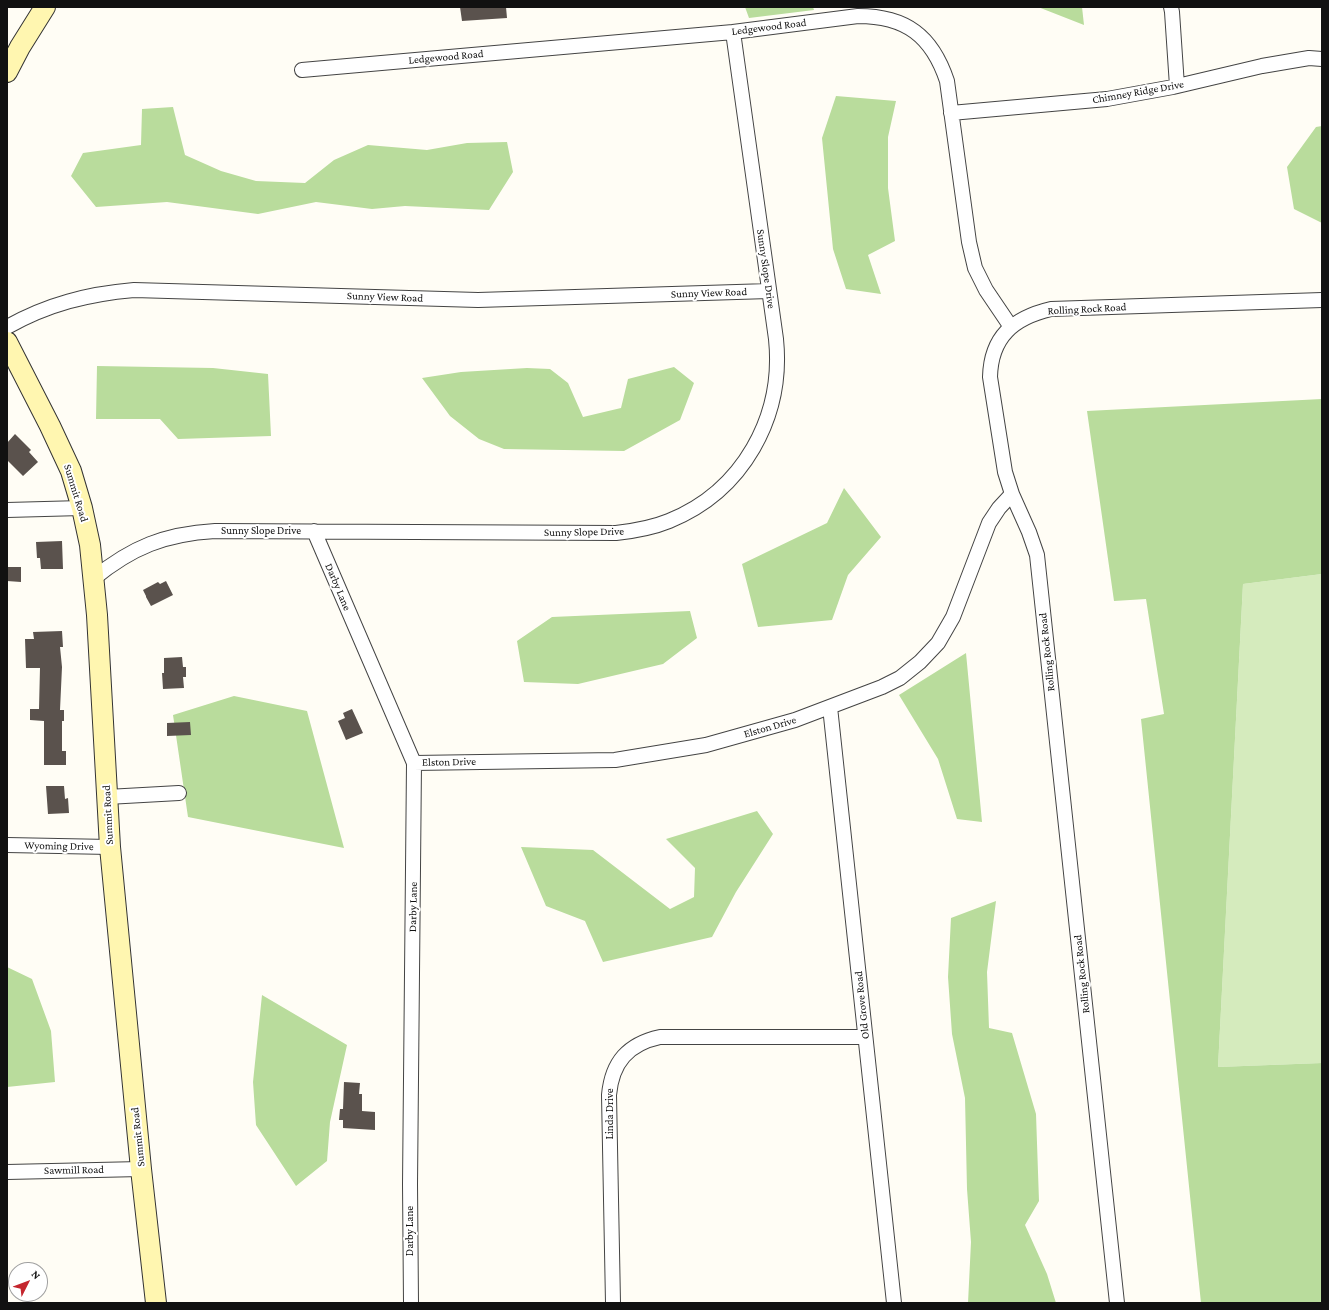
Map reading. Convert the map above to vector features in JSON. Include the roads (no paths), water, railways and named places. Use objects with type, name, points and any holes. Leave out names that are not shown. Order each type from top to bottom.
[{"type":"main road","points":[[7,72],[20,47],[45,7]]},
{"type":"main road","name":"Summit Road","points":[[7,342],[71,471],[82,508],[90,545],[97,615],[110,847],[141,1169],[156,1303]]},
{"type":"street","points":[[1170,7],[1172,12],[1178,86]]},
{"type":"street","name":"Ledgewood Road","points":[[302,70],[733,32],[836,13],[858,16],[875,16],[892,20],[908,27],[922,37],[933,50],[942,65],[947,82],[969,242],[975,268],[986,290],[1011,327]]},
{"type":"street","name":"Sunny Slope Drive","points":[[93,579],[130,552],[159,540],[196,532],[314,531],[616,533],[634,531],[669,521],[685,514],[715,494],[736,472],[751,453],[759,437],[767,420],[772,403],[777,368],[776,344],[733,32]]},
{"type":"street","name":"Chimney Ridge Drive","points":[[951,113],[1107,99],[1178,86],[1262,66],[1309,58],[1322,59]]},
{"type":"street","name":"Sunny View Road","points":[[7,327],[23,318],[49,307],[77,298],[106,292],[134,290],[478,300],[769,291]]},
{"type":"street","name":"Rolling Rock Road","points":[[1117,1303],[1037,555],[1029,532],[1012,494],[1005,472],[990,377],[990,363],[998,341],[1011,327],[1035,313],[1051,309],[1322,300]]},
{"type":"street","name":"Elston Drive","points":[[414,763],[615,760],[706,745],[795,720],[900,678],[920,662],[938,643],[952,617],[989,523],[999,508],[1012,494]]},
{"type":"street","points":[[7,510],[82,508]]},
{"type":"street","name":"Darby Lane","points":[[314,531],[414,763],[410,1184],[411,1303]]},
{"type":"street","name":"Old Grove Road","points":[[830,707],[894,1303]]},
{"type":"street","points":[[107,797],[179,793]]},
{"type":"street","name":"Wyoming Drive","points":[[7,845],[110,847]]},
{"type":"street","name":"Linda Drive","points":[[613,1303],[609,1095],[610,1083],[614,1072],[620,1061],[628,1052],[637,1045],[660,1037],[865,1038]]},
{"type":"street","name":"Sawmill Road","points":[[7,1172],[141,1169]]}]
